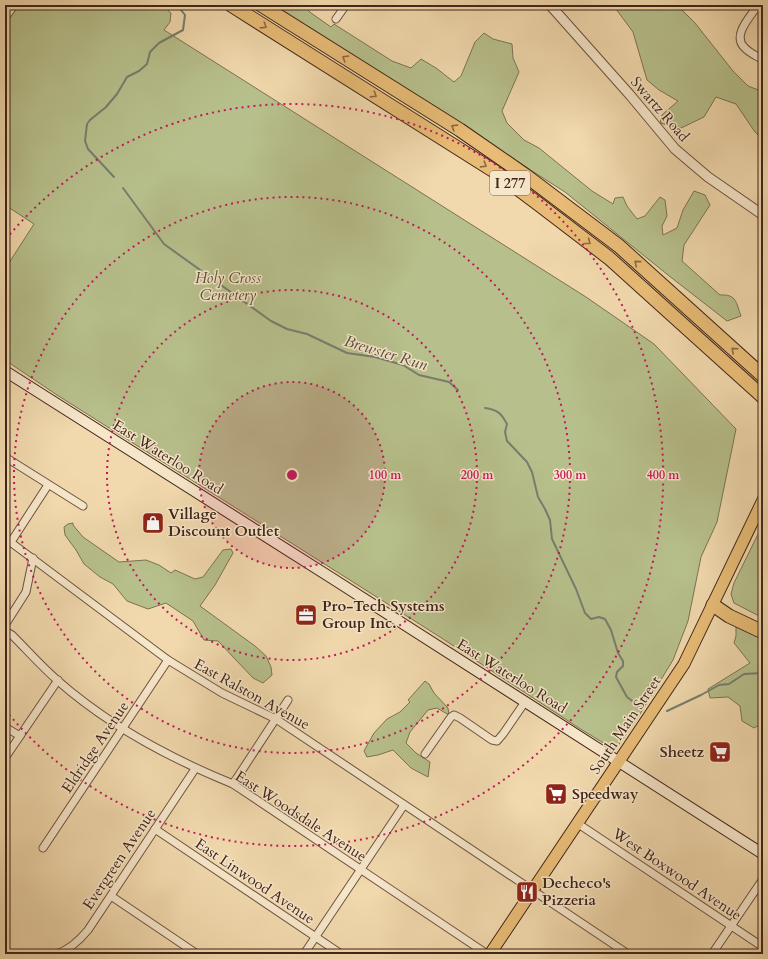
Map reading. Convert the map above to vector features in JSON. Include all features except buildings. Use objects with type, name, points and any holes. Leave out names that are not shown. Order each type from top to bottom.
[{"type":"highway","name":"I 277","points":[[231,5],[487,167],[537,203],[609,258],[763,397]]},
{"type":"highway","name":"I 277","points":[[261,5],[481,144],[546,190],[619,246],[763,376]]},
{"type":"highway","points":[[713,605],[733,610],[763,623]]},
{"type":"highway","points":[[713,605],[729,616],[763,632]]},
{"type":"main road","name":"East Waterloo Road","points":[[5,371],[763,854]]},
{"type":"main road","name":"South Main Street","points":[[490,954],[684,664],[763,500]]},
{"type":"street","points":[[5,16],[13,5]]},
{"type":"street","points":[[336,18],[346,5]]},
{"type":"street","name":"Swartz Road","points":[[550,5],[630,95],[675,149],[708,177],[763,215]]},
{"type":"street","points":[[758,5],[742,29],[740,38],[744,47],[763,60]]},
{"type":"street","points":[[5,457],[83,506]]},
{"type":"street","points":[[8,540],[48,484]]},
{"type":"street","name":"East Ralston Avenue","points":[[8,540],[168,660],[222,693],[276,719],[628,954]]},
{"type":"street","points":[[5,626],[26,592],[33,558]]},
{"type":"street","name":"East Woodsdale Avenue","points":[[5,631],[12,635],[58,680],[122,729],[195,769],[233,784],[487,954]]},
{"type":"street","name":"Eldridge Avenue","points":[[43,848],[168,660]]},
{"type":"street","points":[[5,758],[58,680]]},
{"type":"street","points":[[233,784],[288,700]]},
{"type":"street","points":[[425,754],[451,717],[454,715],[492,740],[499,740],[525,702]]},
{"type":"street","points":[[5,727],[20,736]]},
{"type":"street","name":"Evergreen Avenue","points":[[58,954],[66,950],[82,937],[195,769]]},
{"type":"street","points":[[304,954],[404,805]]},
{"type":"street","name":"West Boxwood Avenue","points":[[577,823],[763,947]]},
{"type":"street","name":"East Linwood Avenue","points":[[155,829],[341,954]]},
{"type":"street","points":[[712,954],[763,879]]},
{"type":"street","points":[[111,896],[197,954]]},
{"type":"green space","name":"Holy Cross Cemetery","points":[[17,5],[162,5],[171,13],[170,22],[164,30],[586,297],[654,344],[736,429],[717,522],[701,557],[688,621],[673,660],[640,714],[615,750],[440,637],[57,395],[5,360],[5,269],[34,224],[5,205],[5,24]]},
{"type":"green space","points":[[272,5],[303,5],[311,13],[331,27],[334,24],[392,61],[411,68],[421,59],[454,82],[461,76],[475,42],[484,33],[493,39],[512,44],[513,58],[519,72],[502,111],[507,123],[524,140],[539,148],[592,191],[613,204],[615,198],[623,197],[627,206],[637,219],[645,216],[660,197],[665,200],[667,216],[662,226],[663,235],[677,228],[683,210],[694,191],[705,195],[710,205],[684,245],[682,261],[720,295],[726,295],[733,298],[737,303],[741,316],[727,321],[565,192]]},
{"type":"green space","points":[[613,5],[677,5],[695,23],[733,71],[748,86],[761,91],[763,94],[763,140],[755,132],[736,104],[716,97],[704,117],[681,128],[660,123],[662,115],[678,101],[659,90],[647,80],[633,32]]},
{"type":"green space","points":[[73,523],[83,537],[119,562],[146,560],[159,565],[171,573],[175,570],[195,579],[203,577],[223,550],[231,549],[233,553],[215,585],[200,606],[255,646],[266,656],[271,667],[272,675],[263,683],[253,678],[218,641],[204,640],[193,621],[166,603],[148,609],[127,601],[113,584],[100,577],[84,564],[65,535],[64,527]]},
{"type":"green space","points":[[763,524],[763,618],[734,603],[731,594],[734,583]]},
{"type":"green space","points":[[736,626],[763,634],[763,723],[754,728],[742,721],[740,706],[728,697],[710,698],[708,689],[750,663],[734,643]]},
{"type":"green space","points":[[425,681],[448,708],[449,715],[437,708],[428,710],[410,732],[406,743],[416,753],[430,762],[428,777],[411,768],[393,750],[367,757],[364,751],[374,733],[387,719],[400,712],[410,702],[408,700]]},
{"type":"waterway","name":"Brewster Run","points":[[114,177],[88,149],[85,141],[87,124],[106,107],[117,94],[127,77],[139,71],[147,64],[150,52],[159,43],[183,30],[185,15],[177,5]]},
{"type":"waterway","name":"Brewster Run","points":[[123,188],[164,244],[271,321],[287,329],[307,334],[347,353],[375,357],[403,365],[419,375],[449,382],[458,390]]},
{"type":"waterway","name":"Brewster Run","points":[[485,408],[496,411],[503,417],[507,424],[505,432],[507,441],[527,462],[532,472],[538,497],[550,520],[552,539],[576,589],[585,613],[591,619],[599,617],[605,619],[611,630],[618,653],[623,661],[623,666],[617,672],[616,677],[627,697],[639,706]]},
{"type":"waterway","name":"Brewster Run","points":[[667,711],[719,685],[729,684],[744,674],[763,673]]},
{"type":"place","name":"Village Discount Outlet","points":[[153,523]]},
{"type":"place","name":"Pro-Tech Systems Group Inc.","points":[[306,615]]},
{"type":"place","name":"Sheetz","points":[[720,752]]},
{"type":"place","name":"Speedway","points":[[556,794]]},
{"type":"place","name":"Decheco's Pizzeria","points":[[527,892]]}]
